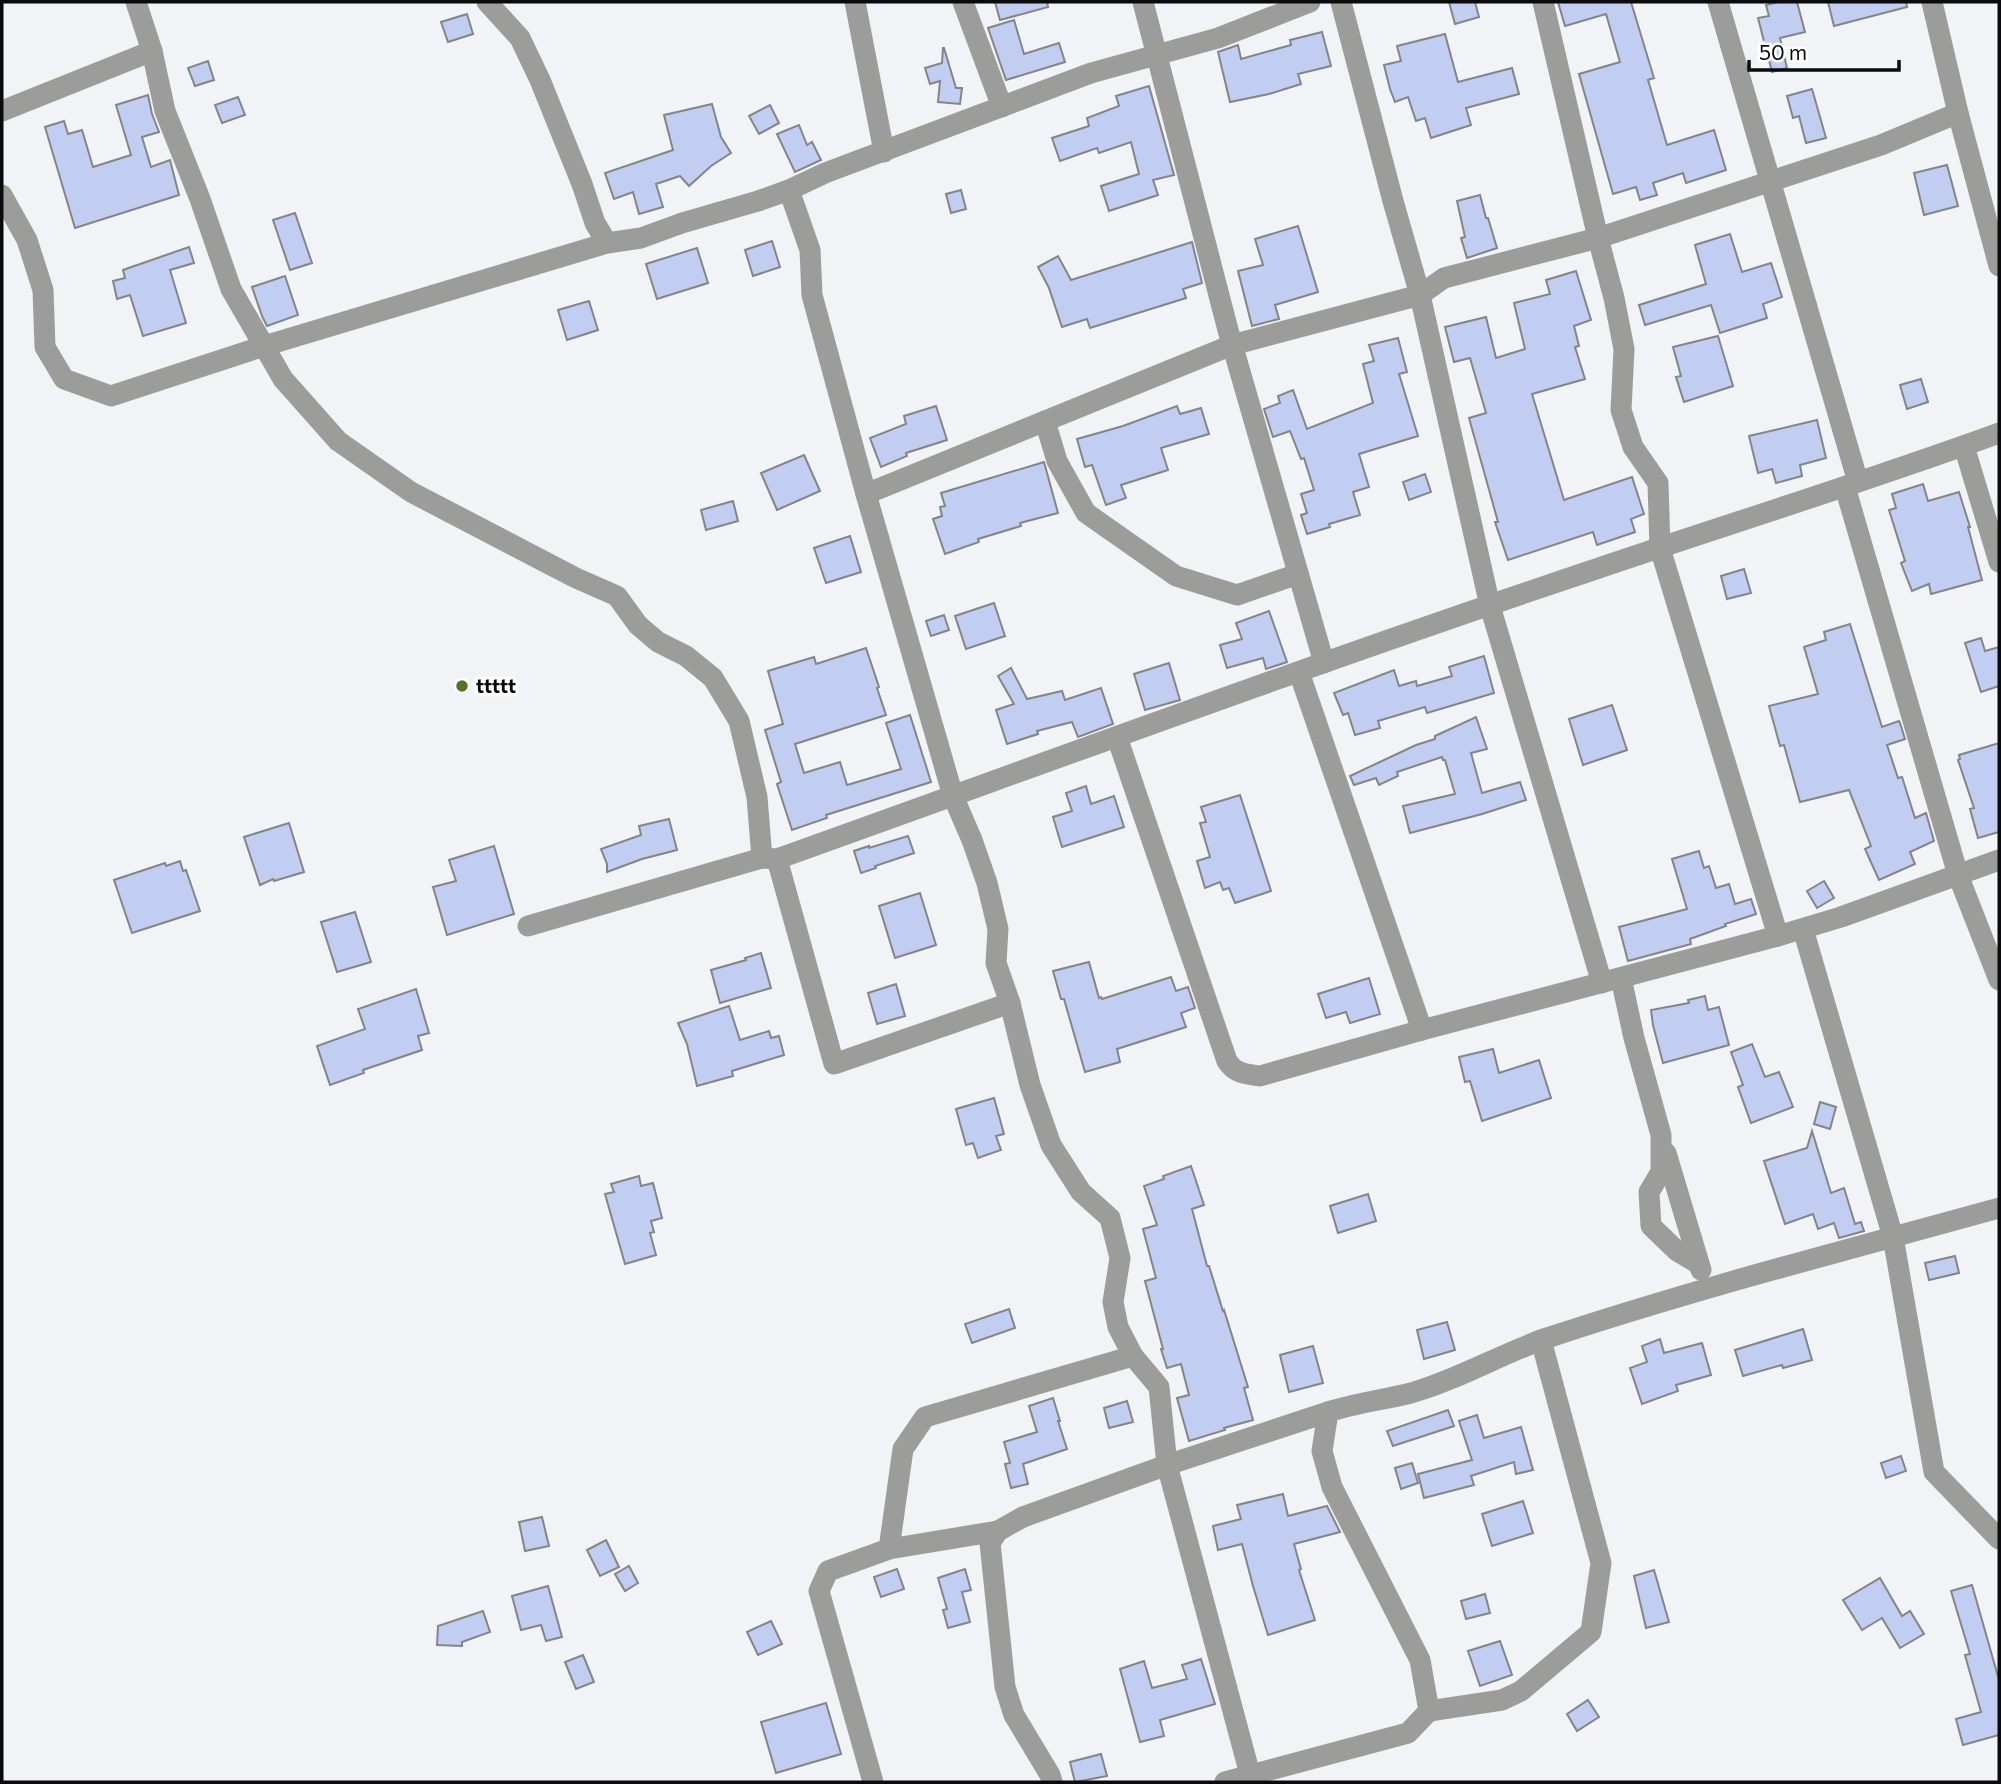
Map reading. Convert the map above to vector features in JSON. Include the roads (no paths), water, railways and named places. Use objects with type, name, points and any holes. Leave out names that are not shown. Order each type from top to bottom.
[{"type":"street","points":[[136,2],[152,51],[165,111],[232,289],[283,379],[338,441],[411,492],[576,578],[617,596],[638,625],[658,642],[686,656],[713,678],[739,721],[770,858],[834,1064],[1010,1003]]},
{"type":"street","points":[[487,2],[520,38],[540,80],[595,223],[607,243]]},
{"type":"street","points":[[855,2],[884,152]]},
{"type":"street","points":[[964,2],[1002,107]]},
{"type":"street","points":[[1143,2],[1232,345],[1324,663]]},
{"type":"street","points":[[2,195],[27,240],[43,290],[45,347],[64,379],[111,396],[264,346],[607,243],[641,238],[758,201],[978,114],[1091,73],[1218,38],[1310,2]]},
{"type":"street","points":[[1341,2],[1420,295],[1490,606],[1612,981],[1634,1038],[1707,1288]]},
{"type":"street","points":[[1543,2],[1624,349],[1620,410],[1633,447],[1658,483],[1660,548],[1778,936]]},
{"type":"street","points":[[1718,2],[1770,180],[1958,875],[1999,981]]},
{"type":"street","points":[[1932,2],[1958,113],[1999,266]]},
{"type":"street","points":[[2,111],[152,51]]},
{"type":"street","points":[[866,494],[1232,345],[1420,295],[1444,278],[1598,238],[1881,145],[1958,113]]},
{"type":"street","points":[[789,190],[810,250],[812,295],[866,494],[953,796],[987,883],[998,929],[996,963],[1010,1003],[1030,1085],[1051,1145],[1081,1192],[1110,1219],[1120,1258],[1113,1303],[1118,1327],[1133,1356],[1159,1387],[1167,1465],[1251,1778]]},
{"type":"street","points":[[1045,421],[1058,461],[1086,513],[1176,576],[1237,595],[1298,574]]},
{"type":"street","points":[[528,926],[770,858],[953,796],[1324,663],[1999,433]]},
{"type":"street","points":[[1964,446],[1999,562]]},
{"type":"street","points":[[1299,672],[1422,1030]]},
{"type":"street","points":[[1117,737],[1227,1061],[1232,1068],[1243,1074],[1261,1076],[1422,1030],[1803,929],[1999,860]]},
{"type":"street","points":[[1803,929],[1894,1237],[1934,1472],[1999,1539]]},
{"type":"street","points":[[1661,1135],[1661,1172],[1649,1192],[1651,1226],[1677,1251],[1699,1264]]},
{"type":"street","points":[[873,1782],[819,1591],[828,1570],[889,1549],[998,1531],[1023,1517],[1167,1465],[1352,1404],[1410,1393],[1461,1376],[1541,1340],[1707,1288],[1999,1208]]},
{"type":"street","points":[[1224,1782],[1251,1778],[1408,1732],[1429,1711],[1502,1700],[1521,1691],[1591,1632],[1601,1563],[1541,1340]]},
{"type":"street","points":[[889,1549],[903,1448],[925,1417],[1133,1356]]},
{"type":"street","points":[[1328,1412],[1322,1451],[1332,1487],[1420,1660],[1429,1711]]},
{"type":"street","points":[[998,1531],[990,1544],[1004,1687],[1014,1715],[1052,1782]]},
{"type":"place","name":"ttttt","points":[[462,686]]}]
